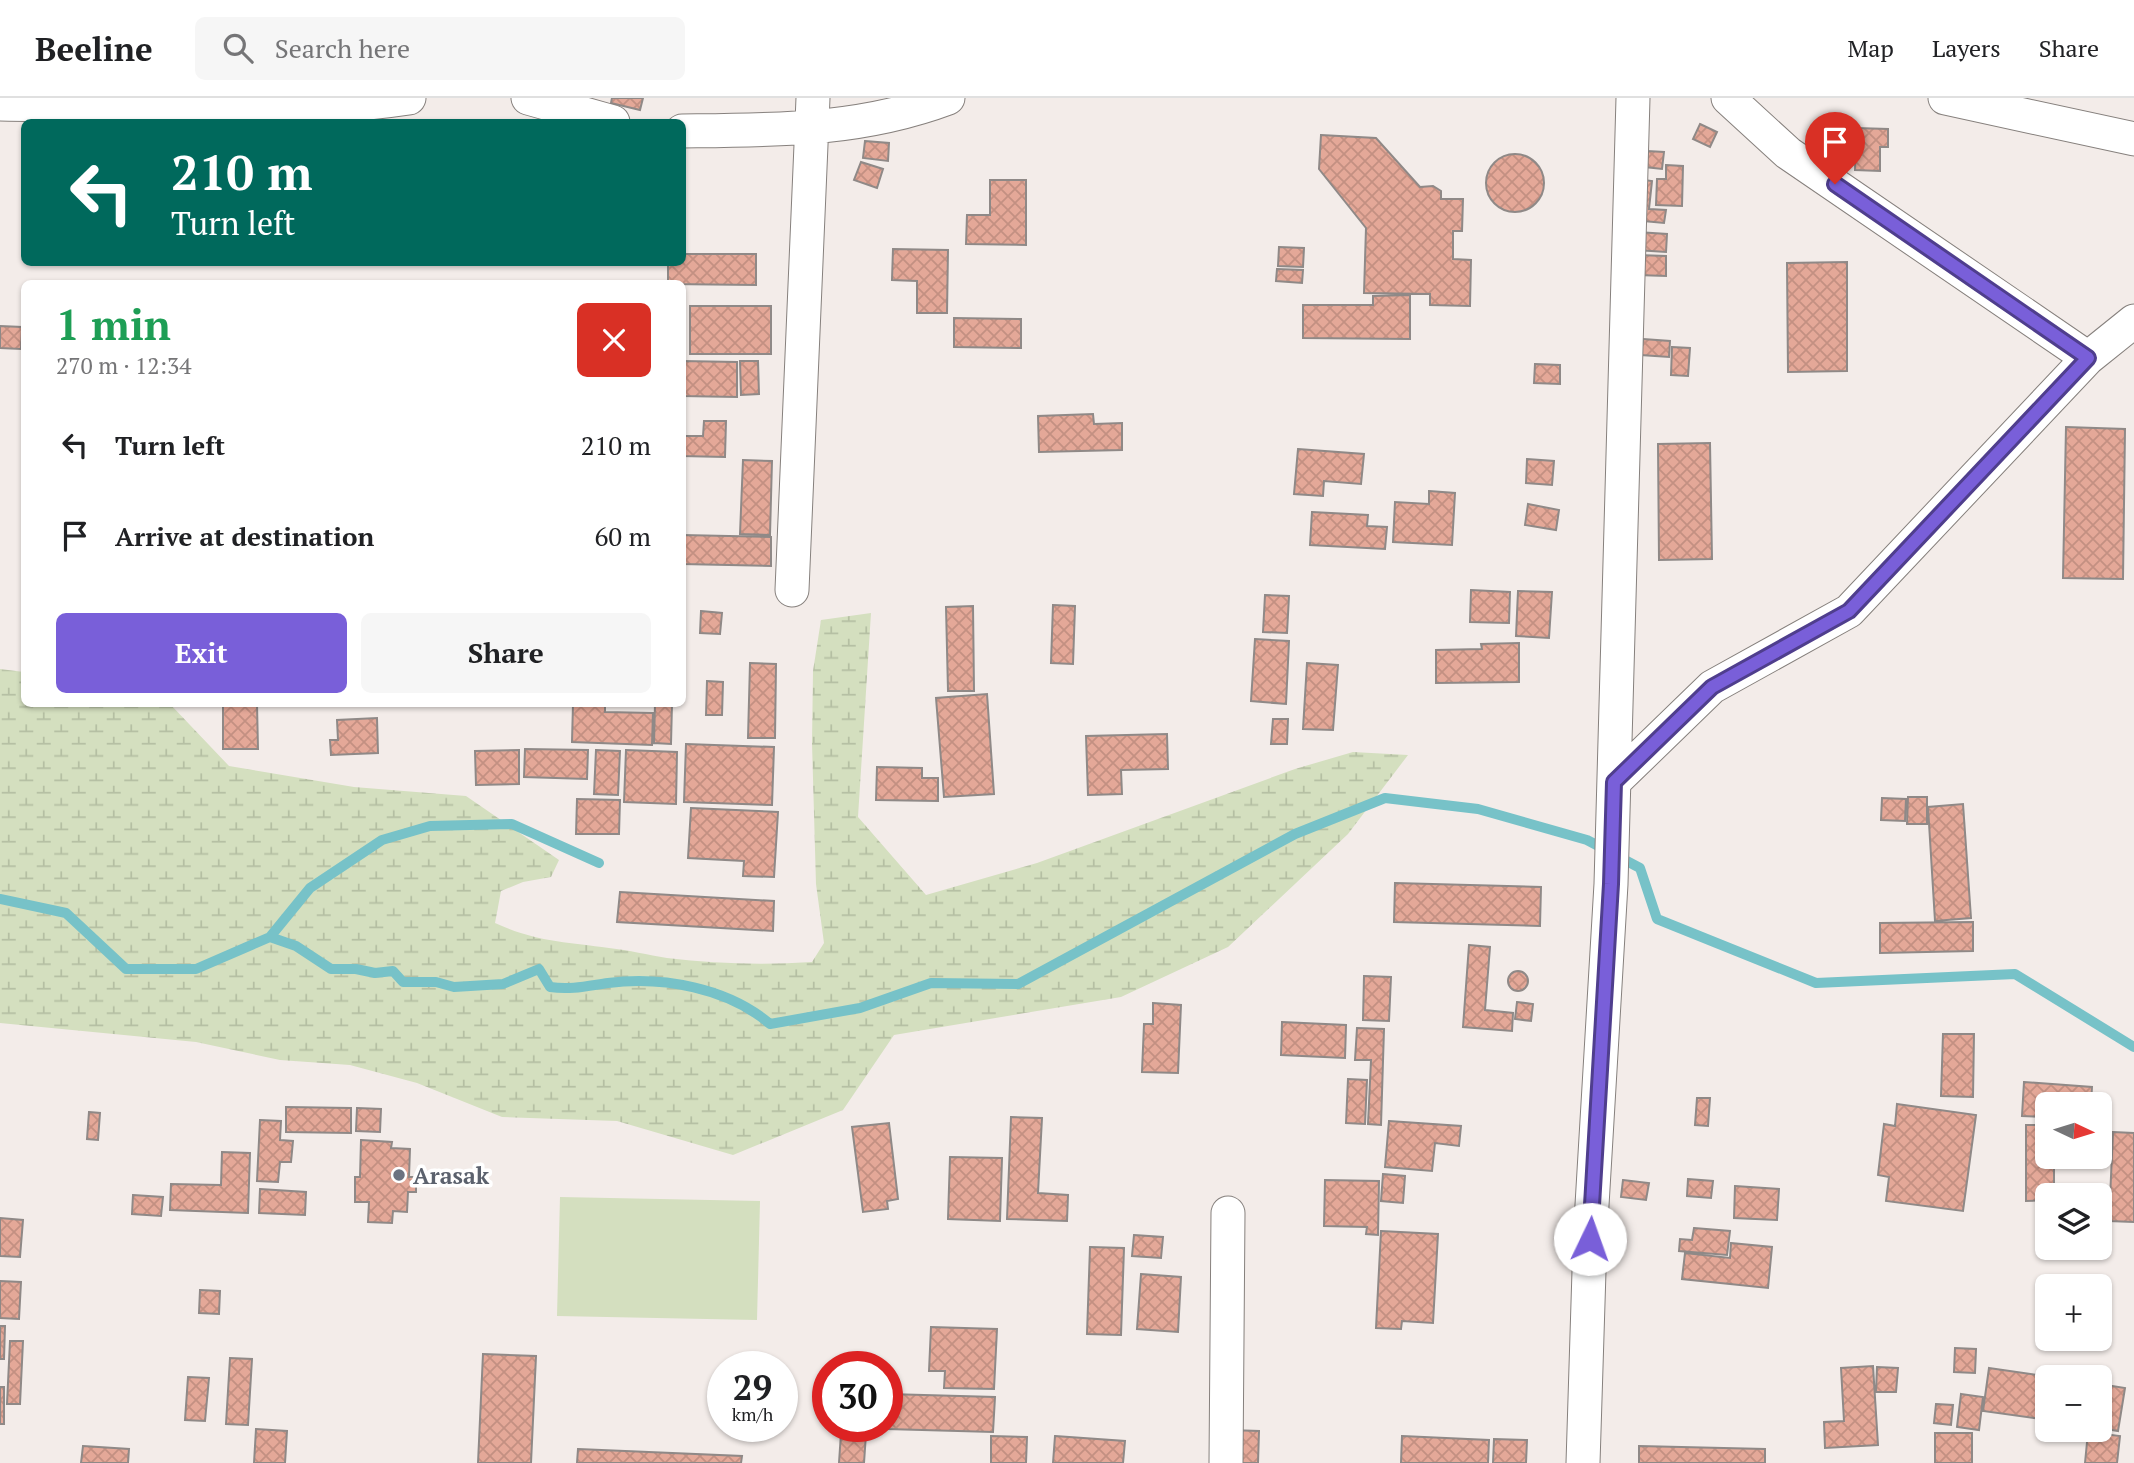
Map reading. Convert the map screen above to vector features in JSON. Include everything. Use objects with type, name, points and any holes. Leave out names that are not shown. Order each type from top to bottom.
[{"type":"street","points":[[0,104],[167,106],[227,111],[409,98]]},
{"type":"street","points":[[528,98],[602,119]]},
{"type":"street","points":[[686,130],[812,114],[905,114],[948,98]]},
{"type":"street","points":[[1583,1463],[1590,1239],[1611,884],[1633,98]]},
{"type":"street","points":[[1728,98],[1788,153],[2088,358]]},
{"type":"street","points":[[1944,98],[2134,139]]},
{"type":"street","points":[[792,590],[812,114]]},
{"type":"street","points":[[1614,782],[1712,687],[1849,611],[2088,358],[2134,321]]},
{"type":"street","points":[[1226,1463],[1228,1213]]},
{"type":"green space","points":[[871,613],[858,817],[926,895],[1037,863],[1295,769],[1353,752],[1408,755],[1348,834],[1228,947],[1121,997],[894,1035],[843,1110],[733,1155],[617,1121],[502,1117],[417,1083],[350,1065],[280,1060],[196,1042],[0,1023],[0,669],[21,672],[21,707],[173,707],[229,766],[354,787],[466,796],[559,860],[551,877],[523,882],[501,891],[495,923],[510,929],[551,940],[685,960],[740,963],[812,962],[824,943],[816,884],[812,743],[813,671],[821,620]]},
{"type":"green space","points":[[560,1197],[760,1201],[757,1320],[557,1316]]},
{"type":"building","points":[[612,98],[643,98],[640,110],[611,103]]},
{"type":"building","points":[[1700,124],[1717,132],[1710,147],[1693,139]]},
{"type":"building","points":[[1821,128],[1845,128],[1845,157],[1821,157]]},
{"type":"building","points":[[1856,128],[1888,129],[1888,147],[1880,147],[1880,171],[1855,170]]},
{"type":"building","points":[[1321,135],[1376,138],[1420,187],[1433,186],[1441,191],[1441,199],[1463,199],[1462,231],[1453,231],[1453,259],[1471,260],[1470,306],[1430,305],[1430,294],[1364,293],[1366,228],[1319,169]]},
{"type":"building","points":[[865,141],[889,143],[888,161],[863,158]]},
{"type":"building","points":[[1647,151],[1664,152],[1662,169],[1645,167]]},
{"type":"building","points":[[1515,154],[1526,156],[1539,167],[1544,183],[1542,194],[1531,207],[1515,212],[1504,210],[1491,199],[1486,183],[1488,172],[1499,159]]},
{"type":"building","points":[[861,162],[883,169],[877,188],[854,180]]},
{"type":"building","points":[[1666,165],[1683,166],[1682,206],[1656,205],[1657,179],[1666,179]]},
{"type":"building","points":[[1637,179],[1652,181],[1649,209],[1666,210],[1664,223],[1633,220]]},
{"type":"building","points":[[990,180],[1026,180],[1026,245],[966,244],[967,215],[990,215]]},
{"type":"building","points":[[1637,232],[1667,234],[1666,252],[1636,250]]},
{"type":"building","points":[[1279,247],[1304,248],[1303,267],[1278,266]]},
{"type":"building","points":[[893,249],[948,250],[947,313],[917,313],[917,281],[892,280]]},
{"type":"building","points":[[686,254],[756,254],[756,285],[686,284],[686,280],[668,280],[668,266],[686,266]]},
{"type":"building","points":[[1637,255],[1666,256],[1666,276],[1637,275]]},
{"type":"building","points":[[1847,262],[1847,371],[1788,372],[1787,263]]},
{"type":"building","points":[[1277,269],[1303,270],[1302,283],[1276,281]]},
{"type":"building","points":[[1410,295],[1410,339],[1303,338],[1303,305],[1373,305],[1373,296]]},
{"type":"building","points":[[690,306],[771,306],[771,354],[690,354]]},
{"type":"building","points":[[954,318],[1021,319],[1021,348],[954,347]]},
{"type":"building","points":[[0,326],[21,327],[21,349],[0,348]]},
{"type":"building","points":[[1643,339],[1670,341],[1669,357],[1641,355]]},
{"type":"building","points":[[1672,347],[1690,348],[1688,376],[1671,375]]},
{"type":"building","points":[[686,361],[737,362],[737,397],[686,396]]},
{"type":"building","points":[[740,361],[758,361],[759,394],[741,395]]},
{"type":"building","points":[[1535,364],[1560,365],[1560,384],[1534,383]]},
{"type":"building","points":[[1093,414],[1094,424],[1122,423],[1122,450],[1039,452],[1038,416]]},
{"type":"building","points":[[704,421],[726,421],[725,457],[686,456],[686,436],[703,436]]},
{"type":"building","points":[[2066,427],[2125,429],[2123,579],[2063,578]]},
{"type":"building","points":[[1710,443],[1712,559],[1659,560],[1658,444]]},
{"type":"building","points":[[1298,449],[1364,454],[1361,484],[1324,481],[1323,496],[1294,494]]},
{"type":"building","points":[[1527,459],[1554,461],[1552,485],[1526,483]]},
{"type":"building","points":[[743,460],[772,461],[770,535],[740,534]]},
{"type":"building","points":[[1429,491],[1455,493],[1452,545],[1393,542],[1395,502],[1429,504]]},
{"type":"building","points":[[1528,504],[1559,510],[1556,530],[1525,525]]},
{"type":"building","points":[[1312,512],[1368,515],[1367,526],[1387,527],[1385,549],[1310,545]]},
{"type":"building","points":[[686,535],[771,537],[771,566],[686,564]]},
{"type":"building","points":[[1471,590],[1510,592],[1509,623],[1470,622]]},
{"type":"building","points":[[1518,591],[1552,592],[1549,638],[1516,636]]},
{"type":"building","points":[[1265,595],[1289,596],[1287,633],[1263,632]]},
{"type":"building","points":[[1053,605],[1075,606],[1073,664],[1051,663]]},
{"type":"building","points":[[973,606],[974,691],[948,691],[946,607]]},
{"type":"building","points":[[701,611],[722,613],[720,634],[700,633]]},
{"type":"building","points":[[1255,639],[1289,641],[1286,704],[1251,701]]},
{"type":"building","points":[[1519,643],[1519,682],[1436,683],[1436,650],[1482,649],[1481,644]]},
{"type":"building","points":[[750,663],[776,664],[775,738],[748,738]]},
{"type":"building","points":[[1307,663],[1338,665],[1333,730],[1303,729]]},
{"type":"building","points":[[707,681],[723,682],[722,715],[706,715]]},
{"type":"building","points":[[987,694],[994,794],[944,797],[936,698]]},
{"type":"building","points":[[223,707],[257,707],[258,749],[223,749]]},
{"type":"building","points":[[573,707],[605,707],[605,712],[653,713],[652,745],[572,742]]},
{"type":"building","points":[[655,707],[672,707],[671,744],[654,743]]},
{"type":"building","points":[[377,718],[378,753],[331,755],[330,740],[338,740],[337,720]]},
{"type":"building","points":[[1273,719],[1288,719],[1287,744],[1271,744]]},
{"type":"building","points":[[1167,734],[1168,769],[1121,770],[1122,794],[1088,795],[1086,736]]},
{"type":"building","points":[[686,744],[774,747],[772,805],[684,802]]},
{"type":"building","points":[[525,749],[588,750],[587,779],[524,777]]},
{"type":"building","points":[[519,750],[519,784],[476,785],[475,751]]},
{"type":"building","points":[[596,750],[620,751],[618,795],[594,794]]},
{"type":"building","points":[[626,750],[677,752],[676,804],[624,802]]},
{"type":"building","points":[[877,767],[922,768],[922,778],[938,778],[938,801],[876,800]]},
{"type":"building","points":[[1908,797],[1927,797],[1927,824],[1907,824]]},
{"type":"building","points":[[1882,798],[1906,799],[1905,821],[1881,820]]},
{"type":"building","points":[[577,799],[620,800],[619,834],[576,834]]},
{"type":"building","points":[[1963,804],[1971,918],[1935,921],[1928,807]]},
{"type":"building","points":[[691,808],[778,812],[774,877],[743,876],[744,861],[688,858]]},
{"type":"building","points":[[1395,883],[1541,887],[1540,926],[1394,922]]},
{"type":"building","points":[[620,892],[774,901],[773,931],[617,922]]},
{"type":"building","points":[[1973,922],[1973,951],[1880,953],[1880,923]]},
{"type":"building","points":[[1469,945],[1490,947],[1485,1010],[1513,1013],[1512,1031],[1463,1027]]},
{"type":"building","points":[[1518,971],[1525,974],[1528,981],[1525,988],[1518,991],[1511,988],[1508,981],[1511,974]]},
{"type":"building","points":[[1364,976],[1391,977],[1389,1021],[1363,1020]]},
{"type":"building","points":[[1517,1002],[1533,1004],[1531,1021],[1515,1019]]},
{"type":"building","points":[[1153,1003],[1181,1005],[1178,1073],[1142,1072],[1144,1024],[1153,1024]]},
{"type":"building","points":[[1282,1022],[1346,1025],[1345,1058],[1281,1055]]},
{"type":"building","points":[[1357,1028],[1384,1029],[1381,1125],[1368,1124],[1371,1060],[1355,1060]]},
{"type":"building","points":[[1943,1034],[1974,1034],[1973,1097],[1941,1096]]},
{"type":"building","points":[[1348,1079],[1367,1080],[1365,1124],[1346,1123]]},
{"type":"building","points":[[2024,1082],[2092,1087],[2092,1092],[2035,1092],[2035,1116],[2022,1116]]},
{"type":"building","points":[[1697,1098],[1710,1098],[1708,1126],[1695,1125]]},
{"type":"building","points":[[1897,1104],[1976,1115],[1963,1211],[1886,1201],[1889,1177],[1878,1175],[1884,1124],[1895,1126]]},
{"type":"building","points":[[286,1107],[351,1108],[351,1133],[286,1132]]},
{"type":"building","points":[[357,1108],[381,1109],[380,1132],[356,1131]]},
{"type":"building","points":[[89,1112],[100,1113],[98,1140],[87,1139]]},
{"type":"building","points":[[1011,1117],[1042,1118],[1038,1193],[1068,1195],[1067,1221],[1007,1219]]},
{"type":"building","points":[[260,1120],[281,1121],[280,1140],[293,1141],[291,1162],[280,1162],[278,1182],[257,1181]]},
{"type":"building","points":[[1389,1121],[1461,1126],[1459,1146],[1435,1143],[1432,1171],[1385,1167]]},
{"type":"building","points":[[889,1123],[898,1199],[887,1201],[888,1209],[863,1212],[852,1127]]},
{"type":"building","points":[[2026,1125],[2035,1125],[2035,1169],[2054,1169],[2054,1183],[2035,1183],[2035,1201],[2026,1201]]},
{"type":"building","points":[[2113,1132],[2134,1133],[2134,1222],[2112,1221]]},
{"type":"building","points":[[361,1140],[392,1142],[391,1148],[410,1149],[409,1177],[416,1177],[416,1192],[408,1192],[407,1212],[393,1211],[392,1223],[368,1222],[369,1202],[355,1202],[355,1177],[360,1177]]},
{"type":"building","points":[[222,1152],[250,1153],[248,1213],[170,1210],[171,1184],[221,1185]]},
{"type":"building","points":[[950,1157],[1002,1158],[1000,1221],[948,1219]]},
{"type":"building","points":[[1383,1174],[1405,1176],[1403,1203],[1381,1201]]},
{"type":"building","points":[[1688,1179],[1713,1181],[1711,1198],[1687,1196]]},
{"type":"building","points":[[1325,1180],[1379,1181],[1378,1235],[1366,1234],[1367,1227],[1324,1226]]},
{"type":"building","points":[[1623,1180],[1649,1183],[1646,1200],[1621,1197]]},
{"type":"building","points":[[1735,1186],[1779,1189],[1777,1220],[1734,1218]]},
{"type":"building","points":[[260,1189],[306,1192],[305,1215],[259,1213]]},
{"type":"building","points":[[133,1195],[163,1197],[161,1216],[132,1214]]},
{"type":"building","points":[[0,1218],[23,1220],[20,1257],[0,1256]]},
{"type":"building","points":[[1694,1228],[1730,1231],[1727,1255],[1679,1251],[1680,1239],[1692,1240]]},
{"type":"building","points":[[1381,1231],[1438,1234],[1433,1323],[1402,1321],[1401,1329],[1376,1328]]},
{"type":"building","points":[[1134,1235],[1163,1237],[1161,1258],[1132,1256]]},
{"type":"building","points":[[1731,1243],[1772,1247],[1768,1288],[1682,1279],[1685,1253],[1730,1258]]},
{"type":"building","points":[[1090,1247],[1124,1248],[1121,1335],[1087,1334]]},
{"type":"building","points":[[1141,1274],[1181,1277],[1178,1332],[1137,1329]]},
{"type":"building","points":[[0,1281],[21,1282],[19,1319],[0,1318]]},
{"type":"building","points":[[200,1290],[220,1291],[219,1314],[199,1313]]},
{"type":"building","points":[[0,1326],[5,1326],[4,1359],[0,1359]]},
{"type":"building","points":[[931,1327],[997,1329],[994,1389],[944,1388],[945,1371],[929,1371]]},
{"type":"building","points":[[10,1341],[23,1341],[20,1404],[7,1404]]},
{"type":"building","points":[[1955,1348],[1976,1349],[1975,1373],[1954,1372]]},
{"type":"building","points":[[483,1354],[536,1356],[531,1463],[478,1463]]},
{"type":"building","points":[[230,1358],[252,1359],[248,1425],[226,1424]]},
{"type":"building","points":[[1873,1366],[1878,1445],[1825,1448],[1824,1422],[1844,1421],[1841,1368]]},
{"type":"building","points":[[1877,1367],[1898,1368],[1896,1392],[1876,1392]]},
{"type":"building","points":[[1989,1368],[2035,1375],[2035,1418],[1983,1411]]},
{"type":"building","points":[[188,1377],[209,1378],[205,1421],[185,1420]]},
{"type":"building","points":[[2112,1386],[2125,1388],[2118,1431],[2112,1430]]},
{"type":"building","points":[[0,1387],[4,1387],[4,1424],[0,1424]]},
{"type":"building","points":[[903,1394],[995,1397],[993,1432],[903,1429]]},
{"type":"building","points":[[1961,1394],[1983,1397],[1979,1430],[1957,1427]]},
{"type":"building","points":[[1936,1404],[1953,1405],[1951,1425],[1934,1423]]},
{"type":"building","points":[[256,1429],[287,1431],[285,1463],[254,1463]]},
{"type":"building","points":[[1230,1430],[1259,1431],[1258,1463],[1229,1463]]},
{"type":"building","points":[[1935,1433],[1972,1433],[1972,1463],[1935,1463]]},
{"type":"building","points":[[2112,1435],[2120,1436],[2117,1463],[2085,1463],[2087,1442],[2112,1442]]},
{"type":"building","points":[[991,1436],[1027,1437],[1026,1463],[991,1463]]},
{"type":"building","points":[[1055,1436],[1125,1441],[1123,1463],[1053,1463]]},
{"type":"building","points":[[1402,1436],[1489,1440],[1488,1463],[1401,1463]]},
{"type":"building","points":[[1494,1439],[1527,1440],[1526,1463],[1493,1463]]},
{"type":"building","points":[[840,1442],[865,1442],[864,1463],[839,1463]]},
{"type":"building","points":[[83,1446],[129,1449],[128,1463],[81,1463]]},
{"type":"building","points":[[1639,1446],[1765,1449],[1765,1463],[1639,1463]]},
{"type":"building","points":[[578,1449],[742,1456],[741,1463],[577,1463]]},
{"type":"waterway","points":[[0,899],[66,913],[126,969],[196,969],[270,937],[296,946],[331,969],[356,969],[375,973],[393,971],[403,982],[436,982],[454,987],[503,984],[539,969],[550,987],[572,988],[629,981],[672,983],[694,987],[735,1001],[770,1024],[860,1008],[931,983],[1018,984],[1295,834],[1385,798],[1478,809],[1587,840],[1640,868],[1657,919],[1816,983],[2015,974],[2134,1047]]},
{"type":"waterway","points":[[270,937],[310,888],[382,840],[430,826],[512,824],[599,863]]},
{"type":"place","name":"Arasak","points":[[399,1175]]},
{"type":"route","points":[[1590,1239],[1611,884],[1614,782],[1712,687],[1849,611],[2088,358],[1835,184]]}]
